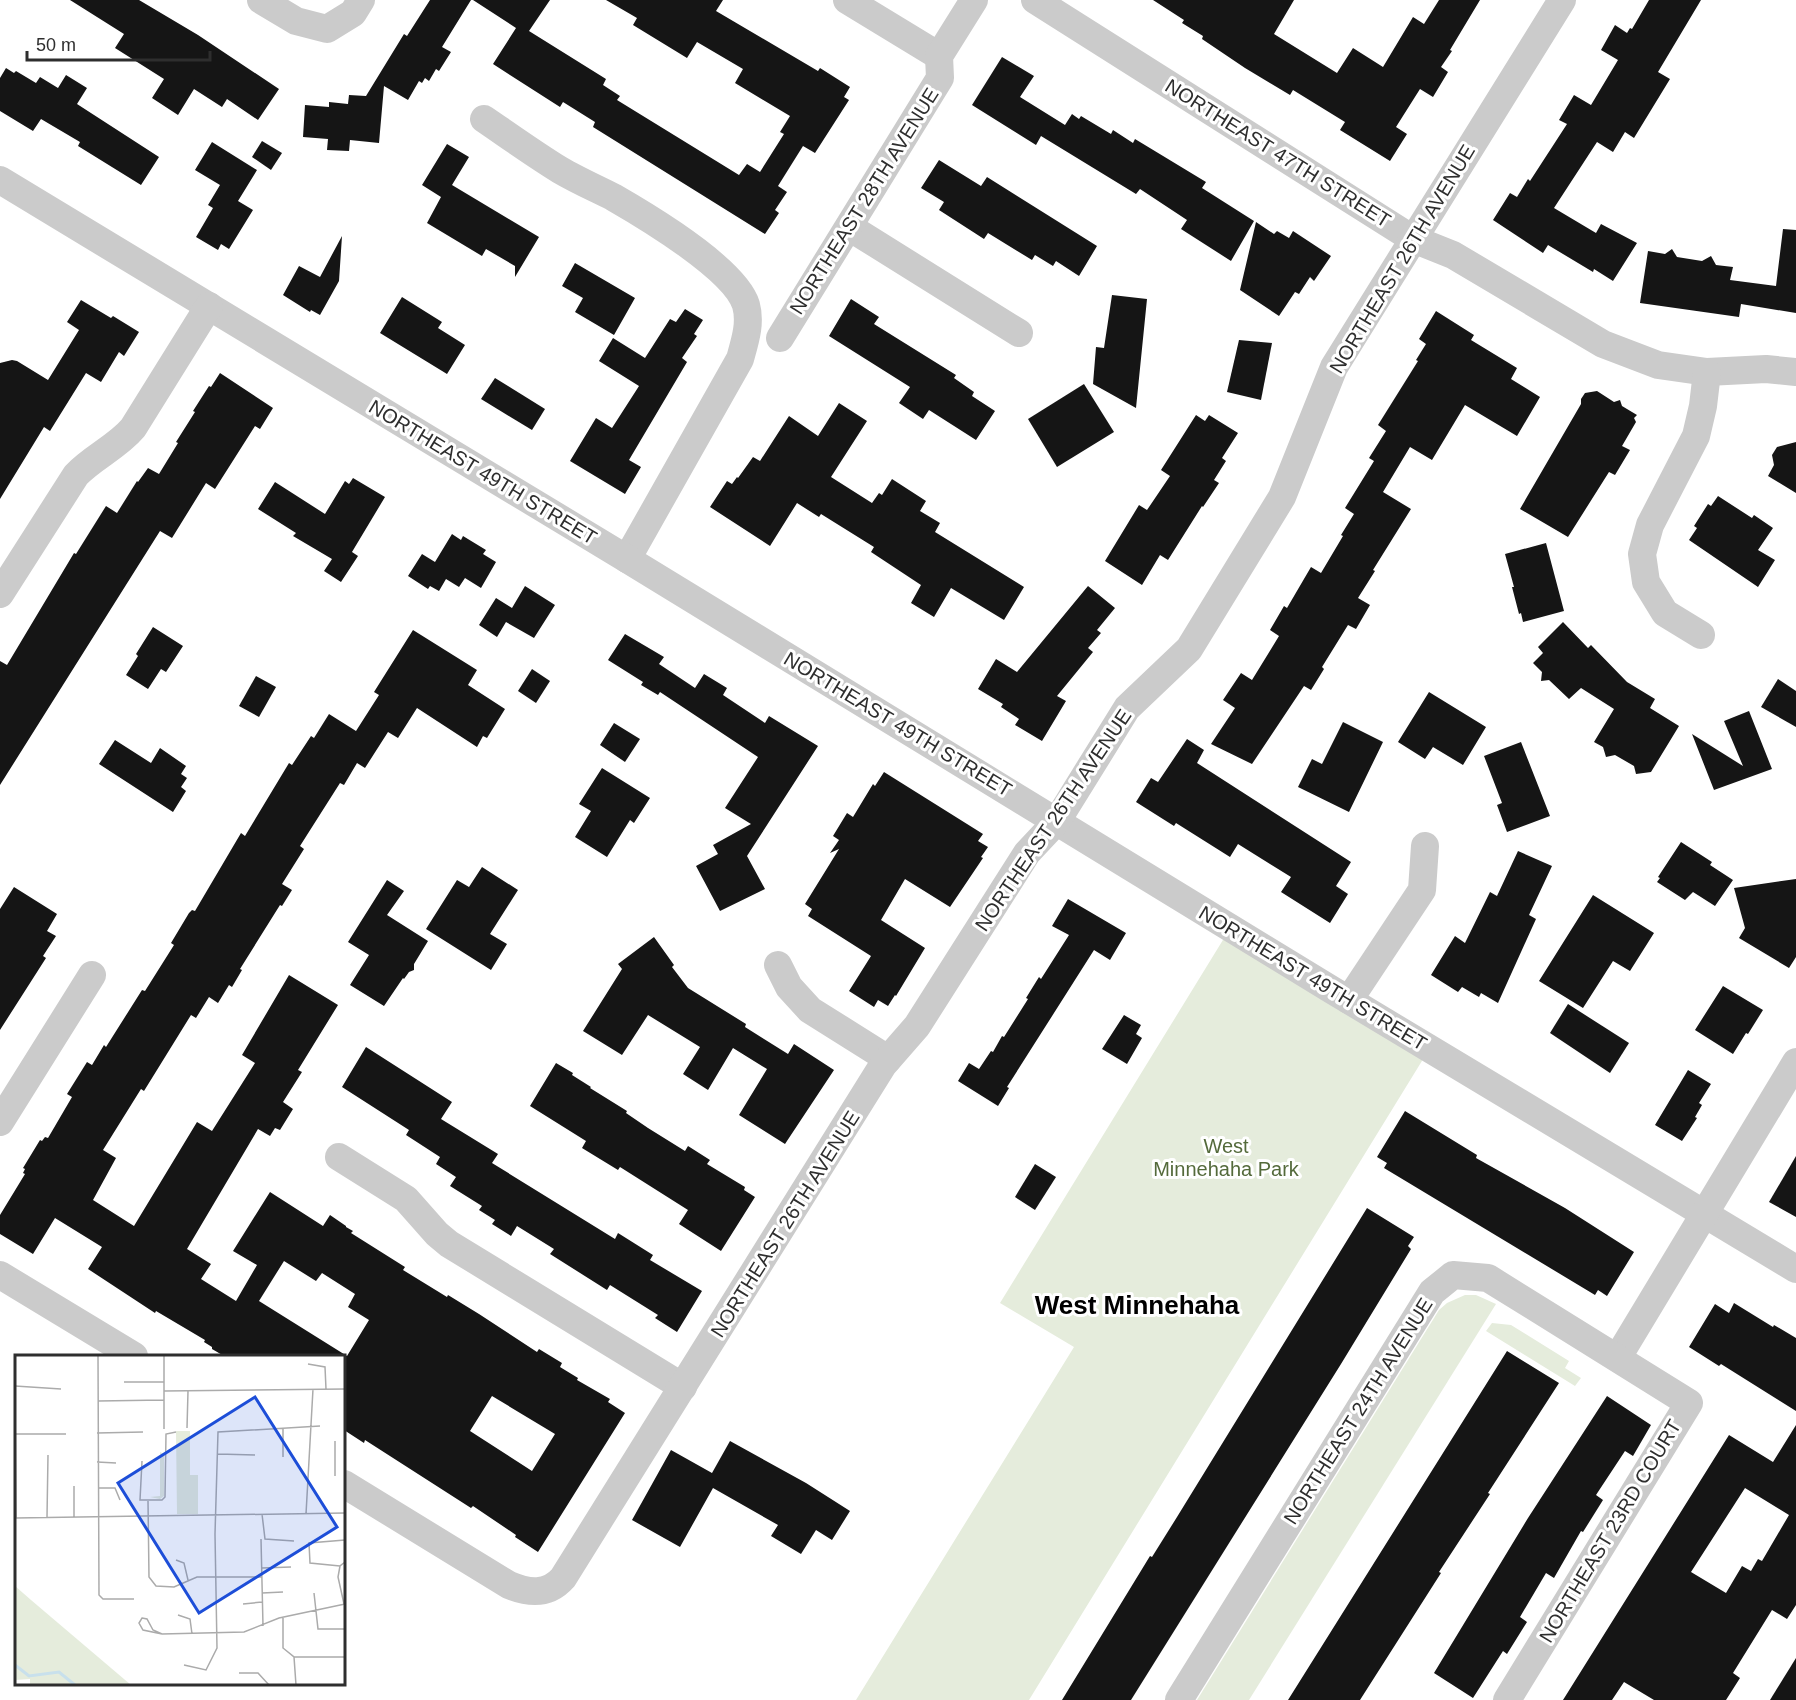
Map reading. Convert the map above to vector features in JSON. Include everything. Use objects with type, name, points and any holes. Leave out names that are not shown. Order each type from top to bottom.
[{"type":"street","points":[[261,0],[296,21],[327,28],[352,13],[361,0]]},
{"type":"street","points":[[847,0],[939,56]]},
{"type":"street","name":"NORTHEAST 28TH AVENUE","points":[[780,338],[940,78],[939,56],[974,0]]},
{"type":"street","name":"NORTHEAST 47TH STREET","points":[[1035,0],[1413,239],[1453,255],[1603,344],[1658,365],[1707,372],[1766,369],[1796,372]]},
{"type":"street","name":"NORTHEAST 26TH AVENUE","points":[[345,1485],[509,1585],[537,1592],[554,1587],[563,1578],[888,1059],[917,1026],[1027,853],[1057,821],[1127,708],[1189,649],[1282,497],[1334,367],[1562,0]]},
{"type":"street","points":[[484,119],[561,170],[614,198],[662,228],[706,260],[736,286],[746,306],[748,334],[740,358],[627,559]]},
{"type":"street","name":"NORTHEAST 49TH STREET","points":[[0,180],[1796,1269]]},
{"type":"street","points":[[849,227],[1019,333]]},
{"type":"street","points":[[0,594],[76,475],[125,438],[133,428],[210,306]]},
{"type":"street","points":[[1701,635],[1665,613],[1646,582],[1642,555],[1650,525],[1696,436],[1703,406],[1707,372]]},
{"type":"street","points":[[1349,1000],[1422,890],[1425,846]]},
{"type":"street","points":[[778,965],[789,987],[810,1010],[888,1059]]},
{"type":"street","points":[[0,1122],[92,975]]},
{"type":"street","points":[[1618,1357],[1796,1062]]},
{"type":"street","points":[[339,1157],[406,1199],[449,1244],[683,1387]]},
{"type":"street","points":[[0,1275],[132,1355]]},
{"type":"street","name":"NORTHEAST 24TH AVENUE","points":[[1179,1700],[1432,1292],[1453,1275],[1488,1278],[1618,1357]]},
{"type":"street","name":"NORTHEAST 23RD COURT","points":[[1507,1700],[1689,1403],[1618,1357]]},
{"type":"green space","name":"West Minnehaha Park","points":[[1226,935],[1425,1056],[1029,1700],[856,1700],[1074,1347],[1000,1303]]},
{"type":"green space","points":[[1465,1295],[1476,1295],[1496,1304],[1249,1700],[1197,1700],[1439,1310],[1447,1303]]},
{"type":"green space","points":[[1492,1323],[1511,1325],[1569,1361],[1565,1368],[1581,1378],[1575,1386],[1486,1331]]},
{"type":"building","points":[[70,0],[139,0],[198,35],[279,89],[258,120],[227,99],[222,107],[194,89],[178,115],[152,98],[164,79],[115,48],[124,34]]},
{"type":"building","points":[[430,0],[471,0],[442,47],[451,52],[439,71],[436,69],[429,81],[425,78],[422,83],[419,81],[408,100],[384,86],[379,143],[350,140],[349,151],[327,150],[328,139],[303,137],[305,105],[329,107],[329,102],[348,104],[349,95],[366,96],[404,34],[407,36]]},
{"type":"building","points":[[473,0],[550,0],[529,31],[606,79],[603,85],[620,96],[617,100],[739,175],[747,164],[760,172],[784,134],[780,132],[790,116],[735,83],[743,69],[697,42],[687,58],[633,25],[637,18],[606,0],[723,0],[716,11],[818,71],[820,68],[850,87],[844,97],[849,100],[815,153],[803,146],[778,186],[787,192],[775,210],[779,213],[765,234],[593,127],[595,122],[563,102],[560,107],[493,64],[516,28]]},
{"type":"building","points":[[1153,0],[1294,0],[1274,34],[1337,73],[1353,48],[1383,67],[1413,17],[1424,24],[1439,0],[1480,0],[1441,67],[1448,72],[1433,97],[1420,89],[1396,127],[1407,134],[1390,161],[1340,130],[1345,122],[1293,90],[1290,95],[1245,68],[1202,39],[1203,36],[1182,23],[1184,20]]},
{"type":"building","points":[[1649,0],[1701,0],[1658,72],[1670,79],[1634,138],[1625,132],[1613,152],[1597,142],[1554,208],[1596,233],[1601,224],[1637,243],[1613,281],[1594,269],[1593,272],[1548,245],[1543,253],[1493,220],[1510,193],[1517,197],[1528,179],[1530,181],[1567,124],[1559,120],[1574,95],[1591,105],[1618,60],[1601,50],[1615,25],[1627,33],[1630,28],[1632,29]]},
{"type":"building","points":[[1002,57],[1034,76],[1020,97],[1065,125],[1072,114],[1079,119],[1081,116],[1111,134],[1113,130],[1133,143],[1135,139],[1206,182],[1202,188],[1254,221],[1231,261],[1181,229],[1187,220],[1140,189],[1136,194],[1041,136],[1036,145],[972,105]]},
{"type":"building","points":[[6,68],[36,83],[40,77],[58,88],[66,75],[87,88],[77,104],[159,157],[141,185],[78,146],[80,142],[41,119],[33,131],[0,111],[0,78]]},
{"type":"building","points":[[262,141],[282,153],[271,170],[252,157]]},
{"type":"building","points":[[212,142],[257,170],[238,201],[253,210],[229,249],[221,244],[218,250],[196,237],[213,208],[208,205],[220,185],[195,170]]},
{"type":"building","points":[[447,144],[469,157],[452,185],[539,237],[515,277],[515,266],[486,249],[482,256],[427,223],[441,197],[422,185]]},
{"type":"building","points":[[939,160],[981,186],[987,177],[1097,246],[1079,276],[1056,261],[1053,266],[1035,255],[1032,260],[988,233],[984,239],[939,210],[944,202],[921,188]]},
{"type":"building","points":[[1256,222],[1274,234],[1277,231],[1289,238],[1293,231],[1331,256],[1314,281],[1310,277],[1299,294],[1295,292],[1279,316],[1240,290]]},
{"type":"building","points":[[1783,229],[1796,230],[1796,313],[1741,304],[1739,317],[1640,303],[1648,251],[1665,254],[1672,249],[1677,257],[1702,261],[1711,256],[1716,265],[1733,267],[1730,280],[1776,286]]},
{"type":"building","points":[[342,236],[339,281],[320,315],[311,310],[310,312],[283,295],[299,266],[320,277]]},
{"type":"building","points":[[575,263],[635,298],[614,335],[575,312],[583,298],[562,286]]},
{"type":"building","points":[[1112,295],[1147,299],[1136,408],[1093,384],[1096,347],[1104,348]]},
{"type":"building","points":[[402,297],[442,322],[438,328],[465,345],[447,374],[380,333]]},
{"type":"building","points":[[851,299],[879,317],[874,324],[956,375],[954,378],[974,392],[972,396],[995,411],[976,440],[929,410],[923,419],[899,403],[910,387],[829,336]]},
{"type":"building","points":[[81,300],[139,332],[124,356],[119,352],[101,382],[86,373],[50,431],[44,427],[0,499],[0,363],[17,361],[48,380],[79,330],[67,322]]},
{"type":"building","points":[[685,309],[703,320],[694,334],[697,336],[682,358],[687,362],[629,460],[641,467],[625,494],[570,461],[596,418],[612,428],[639,386],[599,361],[613,338],[645,358],[670,319],[676,322]]},
{"type":"building","points":[[1436,311],[1474,335],[1471,340],[1517,368],[1511,379],[1540,397],[1517,436],[1465,405],[1432,460],[1410,447],[1383,492],[1411,509],[1358,598],[1370,605],[1356,629],[1348,625],[1322,667],[1324,669],[1311,690],[1304,686],[1252,764],[1211,744],[1235,708],[1223,700],[1241,673],[1252,680],[1279,636],[1270,630],[1284,606],[1287,608],[1311,567],[1321,573],[1343,536],[1341,535],[1354,514],[1345,508],[1374,461],[1369,458],[1386,431],[1378,425],[1418,361],[1416,360],[1426,344],[1419,339]]},
{"type":"building","points":[[1239,340],[1272,343],[1261,400],[1227,392]]},
{"type":"building","points":[[220,373],[273,408],[260,429],[255,426],[215,489],[206,483],[172,538],[160,531],[0,785],[0,661],[7,665],[74,553],[76,554],[106,506],[117,513],[148,468],[159,474],[195,412],[193,411]]},
{"type":"building","points":[[495,378],[545,409],[532,430],[481,399]]},
{"type":"building","points":[[1084,384],[1114,432],[1057,467],[1028,419]]},
{"type":"building","points":[[1597,391],[1614,402],[1620,400],[1622,406],[1637,415],[1634,418],[1636,422],[1622,446],[1630,450],[1615,475],[1609,472],[1568,537],[1520,509],[1581,404],[1581,399],[1585,393]]},
{"type":"building","points":[[839,403],[867,421],[831,477],[872,503],[879,493],[882,495],[892,479],[926,501],[920,511],[940,523],[935,532],[1024,587],[1004,620],[951,588],[934,617],[911,603],[921,585],[871,552],[874,547],[821,514],[819,517],[797,503],[770,546],[710,507],[727,481],[732,484],[753,457],[760,461],[789,416],[818,436]]},
{"type":"building","points":[[1196,415],[1205,421],[1209,415],[1238,433],[1222,458],[1226,461],[1214,480],[1219,483],[1168,560],[1160,555],[1142,585],[1105,561],[1139,505],[1147,510],[1170,476],[1161,470]]},
{"type":"building","points":[[1796,442],[1796,493],[1768,476],[1774,465],[1772,455],[1777,447]]},
{"type":"building","points":[[353,478],[385,497],[352,552],[358,556],[341,582],[324,571],[332,559],[293,536],[296,533],[258,509],[275,482],[325,514],[345,481],[349,484]]},
{"type":"building","points":[[1718,496],[1752,518],[1754,515],[1773,528],[1758,550],[1775,560],[1758,587],[1689,540],[1697,528],[1694,526],[1708,504],[1711,506]]},
{"type":"building","points":[[452,534],[461,540],[463,536],[486,550],[483,554],[496,562],[481,588],[465,578],[459,587],[446,579],[439,591],[430,586],[428,589],[408,576],[422,554],[435,562]]},
{"type":"building","points":[[1546,543],[1564,611],[1523,622],[1521,613],[1519,614],[1505,554]]},
{"type":"building","points":[[525,586],[555,605],[534,638],[506,622],[497,637],[479,625],[496,598],[512,608]]},
{"type":"building","points":[[1088,586],[1115,608],[1097,630],[1101,633],[1088,648],[1093,652],[1057,696],[1066,701],[1042,741],[1015,725],[1019,719],[1001,707],[1003,704],[978,689],[996,659],[1017,672]]},
{"type":"building","points":[[1563,622],[1588,648],[1591,645],[1627,682],[1655,699],[1650,708],[1679,726],[1651,772],[1636,774],[1634,766],[1615,755],[1606,757],[1603,747],[1594,742],[1614,709],[1581,688],[1569,699],[1549,680],[1541,681],[1542,672],[1533,663],[1543,653],[1538,647]]},
{"type":"building","points":[[153,627],[183,646],[166,672],[161,669],[148,689],[126,675]]},
{"type":"building","points":[[413,630],[477,670],[468,685],[505,709],[487,738],[483,736],[477,747],[417,708],[398,738],[388,732],[365,768],[357,763],[344,785],[340,783],[300,846],[304,849],[282,884],[292,890],[240,969],[242,970],[232,987],[229,985],[218,1003],[209,997],[196,1018],[191,1015],[144,1091],[141,1089],[103,1150],[116,1158],[93,1200],[134,1226],[197,1122],[212,1131],[255,1063],[242,1055],[289,975],[338,1005],[298,1070],[302,1072],[283,1102],[293,1109],[280,1130],[275,1128],[270,1136],[258,1129],[187,1249],[211,1264],[201,1279],[236,1301],[257,1265],[233,1251],[270,1192],[323,1226],[330,1215],[353,1231],[351,1233],[405,1267],[403,1270],[447,1297],[448,1295],[537,1352],[539,1349],[562,1363],[560,1367],[578,1378],[577,1380],[610,1399],[608,1402],[625,1413],[538,1552],[473,1506],[471,1508],[365,1440],[364,1443],[345,1431],[345,1355],[222,1355],[212,1349],[204,1342],[205,1340],[156,1311],[155,1313],[88,1269],[102,1247],[55,1218],[33,1254],[0,1234],[0,1215],[25,1174],[23,1168],[40,1140],[48,1138],[72,1097],[67,1094],[87,1062],[92,1065],[142,990],[145,991],[174,945],[171,943],[189,913],[192,910],[195,911],[241,833],[245,836],[289,763],[292,765],[311,736],[314,738],[329,714],[356,731],[379,695],[374,692]],"holes":[[[284,1261],[316,1281],[322,1273],[355,1294],[348,1307],[369,1320],[347,1356],[259,1301]],[[492,1396],[555,1434],[532,1471],[470,1431]]]},
{"type":"building","points":[[625,634],[664,657],[659,664],[695,688],[704,674],[727,688],[723,695],[765,723],[769,716],[818,746],[747,856],[765,889],[720,911],[696,866],[718,854],[713,845],[751,824],[725,808],[758,757],[660,692],[658,695],[641,685],[643,682],[608,660]]},
{"type":"building","points":[[532,669],[550,681],[536,703],[518,691]]},
{"type":"building","points":[[256,676],[276,687],[259,717],[239,706]]},
{"type":"building","points":[[1778,679],[1796,691],[1796,727],[1761,707]]},
{"type":"building","points":[[1429,692],[1486,727],[1463,765],[1433,747],[1425,759],[1398,742]]},
{"type":"building","points":[[1749,711],[1772,769],[1714,790],[1692,734],[1743,766],[1724,721]]},
{"type":"building","points":[[1343,722],[1383,742],[1349,812],[1298,787],[1312,759],[1322,764]]},
{"type":"building","points":[[614,723],[640,739],[625,762],[600,745]]},
{"type":"building","points":[[1187,739],[1204,750],[1197,763],[1351,862],[1336,886],[1348,894],[1330,923],[1281,892],[1291,877],[1238,844],[1230,857],[1176,823],[1174,826],[1136,802],[1151,778],[1158,782]]},
{"type":"building","points":[[115,740],[151,763],[160,748],[186,766],[181,774],[187,778],[181,787],[186,791],[173,812],[99,764]]},
{"type":"building","points":[[1521,742],[1550,816],[1507,832],[1497,805],[1502,803],[1484,756]]},
{"type":"building","points":[[602,768],[650,798],[634,823],[630,820],[607,857],[575,837],[591,811],[579,804]]},
{"type":"building","points":[[884,772],[983,834],[978,841],[988,847],[950,907],[905,879],[881,920],[925,948],[888,1006],[878,1000],[874,1007],[849,991],[871,956],[808,916],[812,909],[805,904],[839,849],[830,853],[839,840],[833,836],[847,813],[853,817],[873,784],[875,786]]},
{"type":"building","points":[[1681,842],[1712,862],[1710,865],[1733,880],[1715,906],[1693,892],[1685,900],[1657,882]]},
{"type":"building","points":[[1518,851],[1552,866],[1529,915],[1536,919],[1498,1003],[1481,993],[1479,997],[1462,987],[1458,992],[1431,975],[1455,936],[1465,943],[1490,892],[1497,896]]},
{"type":"building","points":[[482,867],[518,890],[490,934],[507,944],[491,970],[426,929],[457,880],[469,887]]},
{"type":"building","points":[[1796,879],[1796,957],[1789,968],[1739,938],[1745,928],[1734,888]]},
{"type":"building","points":[[387,880],[404,891],[387,915],[428,941],[414,964],[414,970],[403,978],[384,1006],[350,985],[369,955],[348,942]]},
{"type":"building","points":[[14,887],[57,914],[47,931],[56,936],[43,956],[46,958],[0,1030],[0,909]]},
{"type":"building","points":[[1593,895],[1654,933],[1630,971],[1613,961],[1583,1008],[1539,981]]},
{"type":"building","points":[[1068,899],[1126,933],[1110,960],[1094,950],[1007,1087],[1009,1088],[998,1106],[958,1081],[969,1063],[979,1069],[991,1051],[993,1052],[1028,999],[1026,998],[1039,977],[1041,979],[1069,935],[1052,926]]},
{"type":"building","points":[[654,937],[688,988],[746,1024],[745,1027],[788,1054],[794,1044],[834,1070],[785,1144],[739,1115],[767,1069],[733,1048],[708,1090],[683,1074],[700,1047],[648,1015],[622,1055],[583,1031],[622,969],[618,964]]},
{"type":"building","points":[[1723,986],[1763,1010],[1733,1054],[1695,1030]]},
{"type":"building","points":[[1568,1004],[1629,1043],[1610,1073],[1550,1033]]},
{"type":"building","points":[[1124,1015],[1141,1025],[1136,1034],[1142,1038],[1127,1064],[1102,1049]]},
{"type":"building","points":[[366,1047],[452,1102],[441,1119],[498,1154],[492,1163],[615,1239],[618,1233],[653,1255],[650,1260],[702,1291],[677,1332],[655,1318],[658,1315],[610,1285],[607,1290],[550,1254],[554,1249],[517,1226],[511,1236],[492,1224],[495,1220],[479,1210],[482,1206],[450,1186],[456,1177],[436,1164],[440,1157],[406,1135],[409,1130],[342,1087]]},
{"type":"building","points":[[556,1063],[648,1128],[685,1151],[688,1146],[710,1160],[707,1164],[745,1187],[744,1190],[755,1197],[721,1251],[679,1224],[688,1210],[620,1167],[618,1170],[582,1148],[586,1141],[530,1106]]},
{"type":"building","points":[[1688,1070],[1711,1084],[1699,1103],[1702,1105],[1695,1117],[1697,1118],[1682,1141],[1655,1125]]},
{"type":"building","points":[[1405,1111],[1477,1155],[1476,1158],[1565,1208],[1634,1252],[1607,1296],[1598,1290],[1595,1295],[1384,1168],[1387,1163],[1377,1157]]},
{"type":"building","points":[[1796,1156],[1796,1217],[1769,1202]]},
{"type":"building","points":[[1035,1164],[1056,1177],[1035,1210],[1015,1197]]},
{"type":"building","points":[[1367,1208],[1414,1237],[1408,1246],[1411,1249],[1341,1364],[1131,1700],[1062,1700],[1150,1556],[1152,1557],[1177,1517]]},
{"type":"building","points":[[1734,1303],[1796,1338],[1796,1411],[1721,1364],[1719,1366],[1689,1347],[1715,1304],[1729,1313]]},
{"type":"building","points":[[1507,1351],[1559,1383],[1488,1493],[1490,1494],[1439,1572],[1441,1573],[1360,1700],[1288,1700]]},
{"type":"building","points":[[1607,1396],[1651,1425],[1633,1456],[1625,1451],[1596,1495],[1603,1500],[1583,1532],[1581,1531],[1554,1578],[1546,1573],[1520,1617],[1527,1622],[1507,1654],[1503,1651],[1473,1698],[1434,1673],[1528,1518]]},
{"type":"building","points":[[1796,1425],[1796,1605],[1787,1619],[1772,1610],[1733,1673],[1740,1678],[1726,1700],[1654,1700],[1624,1682],[1612,1700],[1563,1700],[1729,1435],[1773,1462]],"holes":[[[1745,1488],[1789,1515],[1762,1561],[1758,1559],[1751,1571],[1742,1566],[1726,1593],[1691,1572]]]},
{"type":"building","points":[[730,1441],[806,1483],[850,1511],[832,1540],[816,1530],[801,1554],[771,1536],[778,1525],[713,1488],[680,1547],[632,1520],[671,1450],[712,1473]]},
{"type":"building","points":[[1796,1658],[1796,1700],[1770,1700]]},
{"type":"district","name":"West Minnehaha","points":[[1137,1305]]}]
